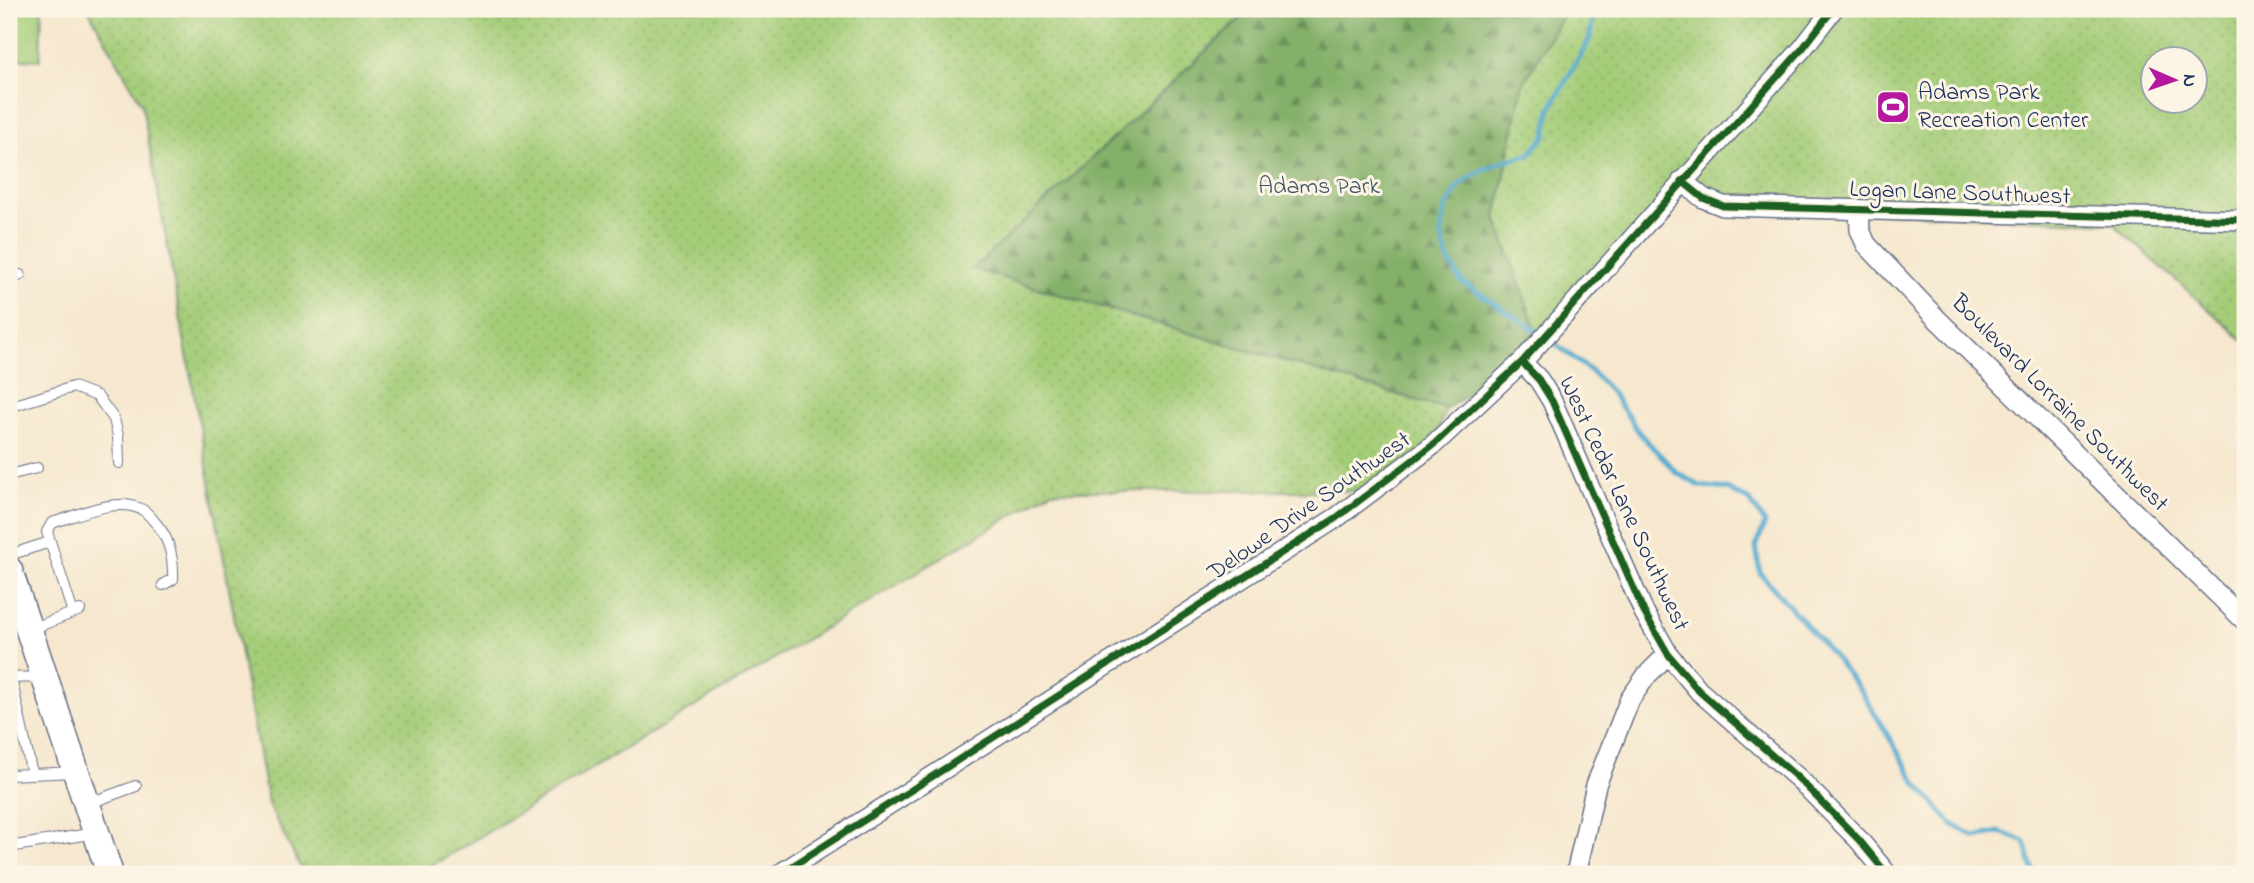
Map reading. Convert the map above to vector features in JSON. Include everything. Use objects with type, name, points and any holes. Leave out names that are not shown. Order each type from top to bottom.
[{"type":"main road","points":[[9,570],[20,617],[44,677],[110,874]]},
{"type":"street","name":"Delowe Drive Southwest","points":[[780,874],[1336,518],[1433,445],[1522,362],[1802,48],[1833,9]]},
{"type":"street","name":"Logan Lane Southwest","points":[[1682,181],[1703,198],[1723,206],[2245,220]]},
{"type":"street","name":"Boulevard Lorraine Southwest","points":[[1859,210],[1860,230],[1866,244],[1938,320],[2245,621]]},
{"type":"street","name":"West Cedar Lane Southwest","points":[[1522,362],[1539,380],[1552,401],[1644,612],[1668,654],[1699,691],[1799,779],[1859,840],[1887,874]]},
{"type":"street","points":[[1576,874],[1596,785],[1630,699],[1647,675],[1668,654]]},
{"type":"lane","points":[[9,279],[20,275]]},
{"type":"lane","points":[[9,407],[73,387],[97,396],[114,419],[119,463]]},
{"type":"lane","points":[[9,475],[37,468]]},
{"type":"lane","points":[[20,617],[77,612],[47,532],[52,523],[107,507],[128,505],[146,511],[162,531],[171,554],[173,579],[163,585]]},
{"type":"lane","points":[[9,555],[50,542]]},
{"type":"lane","points":[[33,774],[10,678],[44,677]]},
{"type":"lane","points":[[10,777],[76,772]]},
{"type":"lane","points":[[87,804],[136,786]]},
{"type":"lane","points":[[9,846],[96,833]]},
{"type":"green space","points":[[9,9],[42,9],[40,60],[9,59]]},
{"type":"green space","points":[[88,9],[1251,9],[974,269],[1446,409],[1428,458],[1394,491],[1052,491],[418,874],[304,874],[268,804],[142,105]]},
{"type":"green space","name":"Adams Park","points":[[1251,9],[1566,9],[1522,86],[1496,218],[1542,347],[1446,409],[973,269]]},
{"type":"green space","points":[[1566,9],[2245,9],[2245,342],[2112,223],[1735,206],[1683,187],[1542,347],[1496,218],[1522,86]]},
{"type":"waterway","points":[[1541,334],[1462,282],[1448,260],[1441,235],[1445,209],[1458,186],[1480,171],[1529,155],[1546,135],[1550,109],[1589,40],[1595,9]]},
{"type":"waterway","points":[[1549,339],[1593,373],[1611,392],[1641,435],[1677,473],[1700,486],[1727,489],[1750,501],[1765,523],[1756,547],[1760,573],[1863,694],[1917,784],[1952,824],[1975,837],[2000,832],[2025,842],[2034,874]]},
{"type":"cycle path","points":[[780,874],[1336,518],[1433,445],[1522,362],[1803,48],[1833,9]]},
{"type":"cycle path","points":[[1682,181],[1703,198],[1723,206],[2245,220]]},
{"type":"cycle path","points":[[1522,362],[1539,380],[1552,401],[1644,612],[1668,654],[1699,691],[1799,779],[1859,840],[1887,874]]},
{"type":"place","name":"Adams Park Recreation Center","points":[[1893,107]]}]
